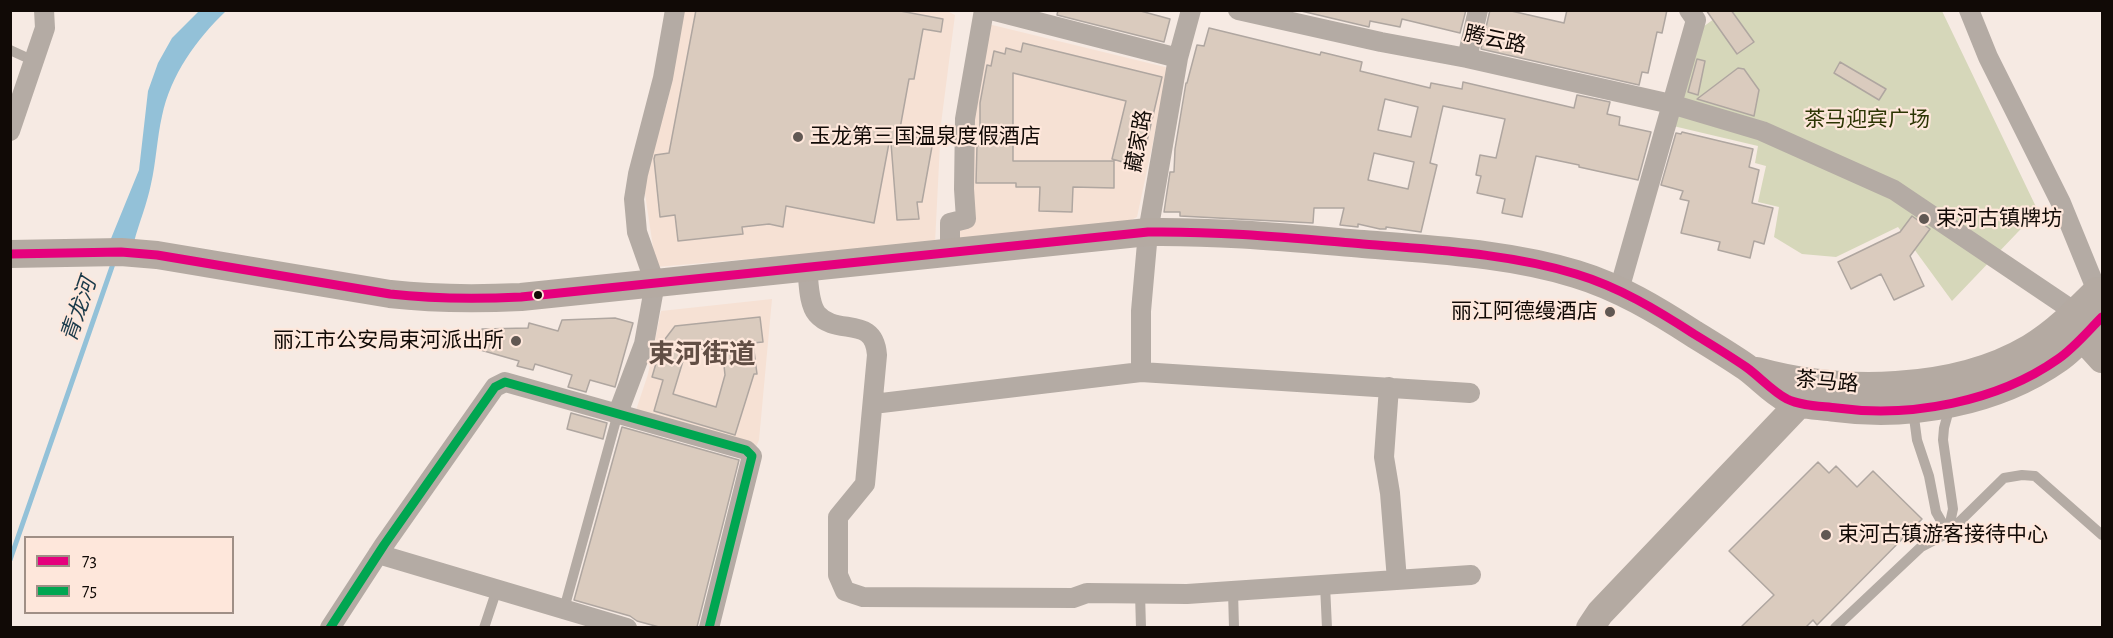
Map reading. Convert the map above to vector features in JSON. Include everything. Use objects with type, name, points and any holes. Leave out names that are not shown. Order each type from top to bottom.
[{"type":"street","points":[[10,131],[45,27],[44,10]]},
{"type":"street","points":[[618,413],[644,344],[655,283],[637,232],[634,199],[638,174],[663,78],[675,10]]},
{"type":"street","points":[[950,253],[950,223],[966,219],[965,119],[984,10]]},
{"type":"street","points":[[991,10],[1178,58]]},
{"type":"street","name":"藏家路","points":[[1142,372],[1141,311],[1148,232],[1178,58],[1191,10]]},
{"type":"street","name":"腾云路","points":[[1238,10],[1671,104],[1762,131],[1894,190],[2087,315]]},
{"type":"street","points":[[1467,58],[1478,10]]},
{"type":"street","points":[[1619,290],[1696,20],[1689,10]]},
{"type":"street","points":[[1969,10],[1988,57],[2061,203],[2087,315],[2103,359]]},
{"type":"street","points":[[10,254],[121,252],[157,255],[390,294],[486,299],[1148,232],[1220,232],[1444,250],[1551,267],[1578,274],[1649,305],[1747,368]]},
{"type":"street","points":[[807,268],[812,306],[816,313],[827,323],[864,330],[876,343],[877,355],[865,484],[838,517],[838,575],[845,591],[853,595],[1073,598],[1087,593],[1187,594],[1471,575]]},
{"type":"street","name":"茶马路","points":[[1747,368],[1782,378],[1849,385],[1888,386],[1925,382],[1961,375],[2001,362],[2087,315]]},
{"type":"street","name":"茶马路","points":[[1747,368],[1787,399],[1800,403],[1847,410],[1913,409],[1951,403],[2010,385],[2043,369],[2061,357],[2087,315]]},
{"type":"street","points":[[873,404],[1142,372],[1470,393]]},
{"type":"street","points":[[330,627],[378,554],[495,387],[505,382],[746,450],[752,456],[709,627]]},
{"type":"street","points":[[1389,387],[1384,457],[1390,493],[1397,580]]},
{"type":"street","points":[[1590,627],[1600,613],[1800,403]]},
{"type":"street","points":[[378,554],[627,627]]},
{"type":"lane","points":[[10,50],[34,61]]},
{"type":"lane","points":[[1948,532],[1953,509],[1943,440],[1951,403]]},
{"type":"lane","points":[[1913,409],[1917,440],[1929,476],[1936,512],[1948,532]]},
{"type":"lane","points":[[564,609],[618,413]]},
{"type":"lane","points":[[1835,627],[1921,547],[1948,532],[2004,478],[2022,475],[2035,476],[2103,535]]},
{"type":"lane","points":[[1325,585],[1327,627]]},
{"type":"lane","points":[[484,627],[497,589]]},
{"type":"lane","points":[[1233,591],[1234,627]]},
{"type":"lane","points":[[1140,593],[1141,627]]},
{"type":"shaded area","name":"玉龙第三国温泉度假酒店","points":[[945,10],[955,15],[941,124],[935,243],[656,267],[644,187],[651,151],[667,104],[684,11]]},
{"type":"shaded area","points":[[984,23],[1169,68],[1137,217],[1105,233],[957,241]]},
{"type":"shaded area","points":[[772,299],[759,440],[756,447],[636,410],[648,374],[661,311]]},
{"type":"green space","name":"茶马迎宾广场","points":[[1725,11],[1942,11],[2038,211],[1952,301],[1898,227],[1836,257],[1802,254],[1774,237],[1779,207],[1758,202],[1766,166],[1755,163],[1758,146],[1669,125],[1689,37]]},
{"type":"water","points":[[199,11],[226,11],[186,59],[166,101],[153,176],[134,242],[110,241],[139,170],[148,91],[158,63],[172,38]]},
{"type":"building","name":"玉龙第三国温泉度假酒店","points":[[696,10],[895,10],[943,19],[941,32],[923,29],[914,79],[909,79],[899,134],[933,141],[922,202],[917,202],[919,219],[897,220],[891,143],[889,143],[874,223],[786,206],[783,227],[769,224],[742,227],[743,234],[678,241],[675,215],[660,217],[654,159],[655,155],[669,153]]},
{"type":"building","points":[[1058,10],[1137,10],[1170,19],[1164,42],[1057,15]]},
{"type":"building","points":[[1297,10],[1466,10],[1460,33],[1402,19],[1400,27],[1370,21],[1369,27]]},
{"type":"building","points":[[1490,10],[1507,10],[1564,23],[1567,10],[1667,10],[1662,33],[1657,32],[1648,73],[1642,72],[1639,85],[1481,49]]},
{"type":"building","points":[[1706,10],[1731,10],[1754,42],[1737,54]]},
{"type":"building","points":[[1209,28],[1320,55],[1321,52],[1362,62],[1360,71],[1430,88],[1431,83],[1462,89],[1463,82],[1574,108],[1577,95],[1610,102],[1607,114],[1620,117],[1619,125],[1651,132],[1638,180],[1536,156],[1522,217],[1502,213],[1505,199],[1477,193],[1481,176],[1476,175],[1480,155],[1496,158],[1505,119],[1443,106],[1430,163],[1437,165],[1421,232],[1386,227],[1386,229],[1380,229],[1358,224],[1358,227],[1340,225],[1344,208],[1314,208],[1313,223],[1180,216],[1180,212],[1164,212],[1170,172],[1174,172],[1175,149],[1186,83],[1197,45],[1204,46]],"holes":[[[1385,99],[1418,107],[1411,137],[1378,130]],[[1374,153],[1414,162],[1408,189],[1368,180]]]},
{"type":"building","points":[[1023,43],[1162,77],[1141,167],[1112,159],[1126,101],[1013,73],[1013,161],[1114,161],[1114,188],[1073,187],[1072,212],[1039,211],[1040,187],[1016,187],[1016,183],[976,183],[977,145],[980,146],[980,103],[987,65],[991,66],[994,51],[1005,54],[1006,48],[1021,52]]},
{"type":"building","points":[[1697,59],[1705,61],[1698,95],[1688,92]]},
{"type":"building","points":[[1840,62],[1886,89],[1879,100],[1834,73]]},
{"type":"building","points":[[1738,68],[1744,69],[1759,90],[1754,116],[1697,99]]},
{"type":"building","points":[[1682,132],[1753,149],[1749,167],[1759,170],[1752,203],[1773,208],[1764,244],[1754,241],[1750,258],[1718,250],[1720,242],[1681,233],[1689,201],[1680,199],[1683,191],[1661,185],[1676,133],[1681,134]]},
{"type":"building","points":[[1912,216],[1930,229],[1910,256],[1924,286],[1894,300],[1881,274],[1851,289],[1838,262],[1900,232]]},
{"type":"building","points":[[760,317],[763,342],[753,343],[757,374],[754,374],[735,435],[654,411],[663,380],[652,377],[662,343],[675,326]],"holes":[[[722,347],[725,375],[716,407],[673,394],[686,351]]]},
{"type":"building","points":[[615,318],[633,323],[615,387],[590,380],[586,392],[568,387],[572,375],[535,364],[533,370],[517,366],[519,361],[477,349],[482,329],[528,328],[529,323],[558,331],[562,320]]},
{"type":"building","points":[[571,413],[607,423],[603,439],[567,429]]},
{"type":"building","points":[[622,427],[739,460],[697,627],[659,627],[574,600]]},
{"type":"building","name":"束河古镇游客接待中心","points":[[1818,462],[1829,473],[1836,466],[1857,487],[1873,471],[1922,519],[1817,625],[1813,620],[1806,627],[1741,627],[1774,595],[1729,551]]},
{"type":"waterway","name":"青龙河","points":[[10,560],[114,261]]},
{"type":"transit line","name":"73","points":[[10,254],[121,252],[157,255],[390,294],[472,298],[521,297],[1148,232],[1256,235],[1417,248],[1524,261],[1592,279],[1666,316],[1746,367],[1787,399],[1798,403],[1865,411],[1894,411],[1952,403],[2008,386],[2058,359],[2102,317]]},
{"type":"transit line","name":"75","points":[[330,628],[384,545],[495,387],[505,382],[746,450],[752,456],[709,628]]},
{"type":"place","name":"玉龙第三国温泉度假酒店","points":[[798,137]]},
{"type":"place","name":"束河古镇牌坊","points":[[1924,219]]},
{"type":"place","name":"丽江阿德缦酒店","points":[[1610,312]]},
{"type":"place","name":"丽江市公安局束河派出所","points":[[516,341]]},
{"type":"place","name":"束河古镇游客接待中心","points":[[1826,535]]},
{"type":"district","name":"束河街道","points":[[702,355]]}]
